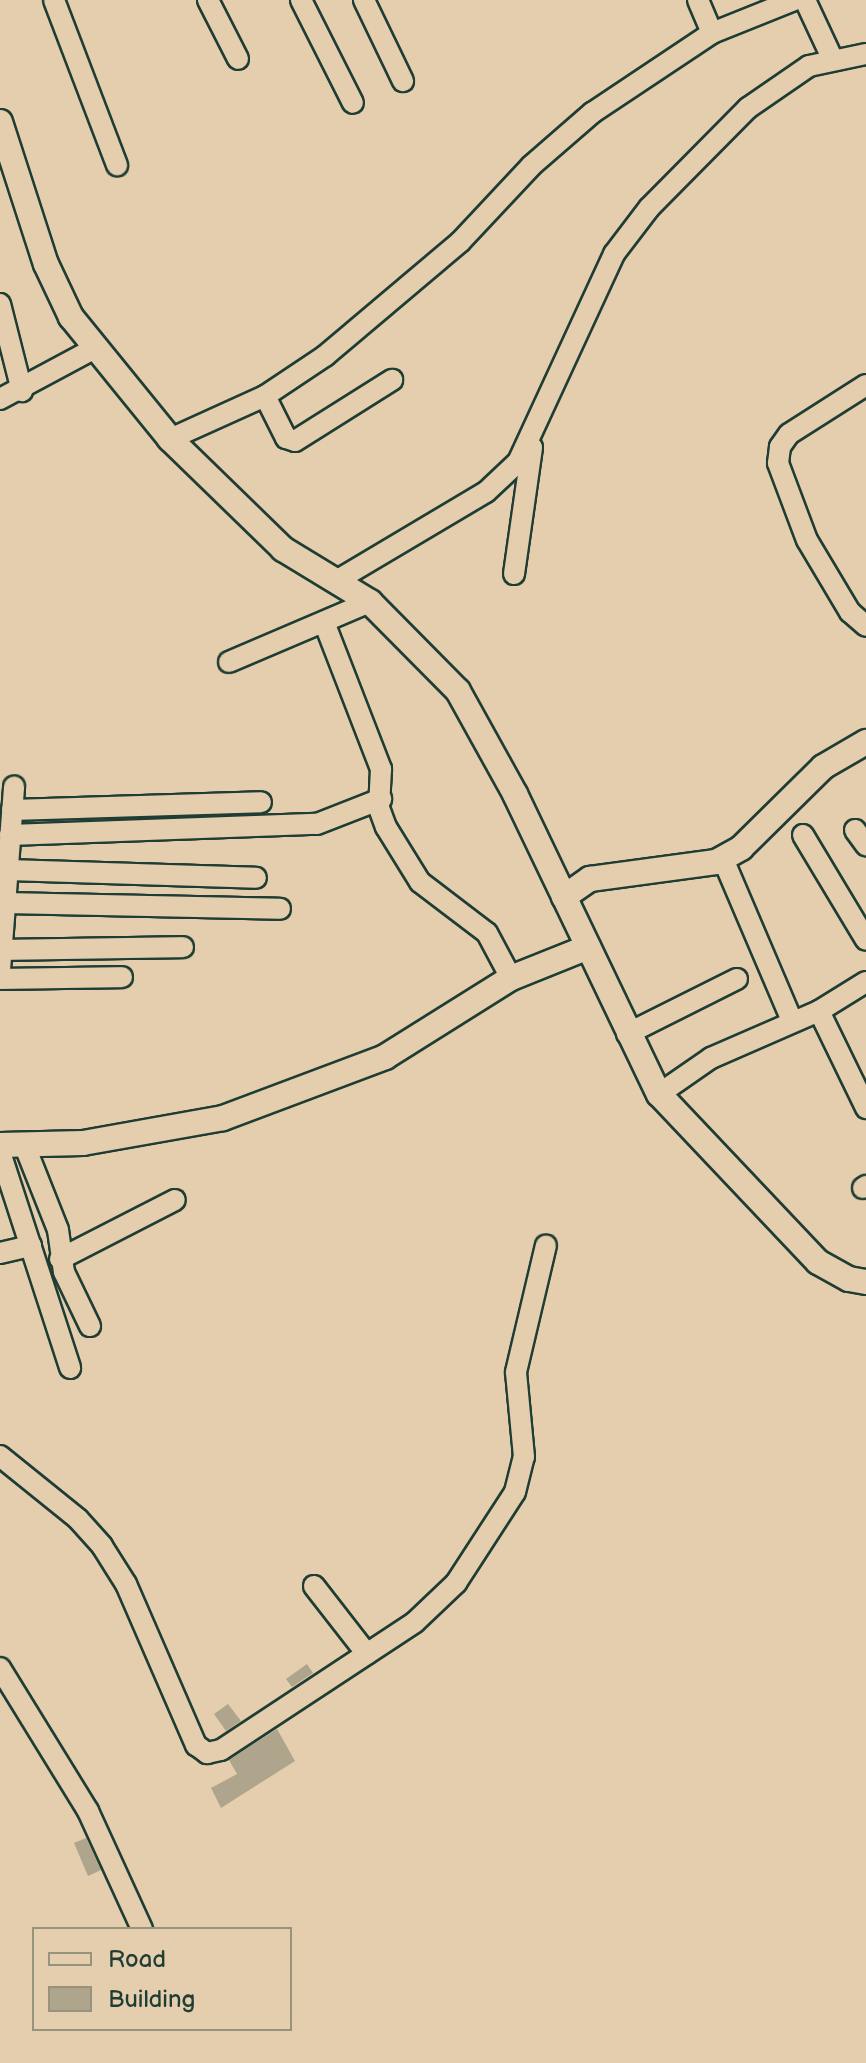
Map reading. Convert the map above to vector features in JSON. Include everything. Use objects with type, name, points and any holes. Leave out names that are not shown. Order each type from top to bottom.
[{"type":"street","points":[[54,0],[117,165]]},
{"type":"street","points":[[208,0],[238,59]]},
{"type":"street","points":[[301,0],[353,103]]},
{"type":"street","points":[[364,0],[403,81]]},
{"type":"street","points":[[698,0],[712,33]]},
{"type":"street","points":[[170,439],[265,396],[325,356],[460,242],[531,166],[592,113],[712,33],[794,0]]},
{"type":"street","points":[[805,0],[832,58]]},
{"type":"street","points":[[336,581],[486,492],[518,462],[533,435],[591,296],[649,208],[748,108],[787,76],[832,58],[866,54]]},
{"type":"street","points":[[0,122],[57,291],[95,348],[170,439],[283,549],[370,602],[458,691],[564,897],[627,1034],[659,1094],[818,1262],[849,1279],[866,1282]]},
{"type":"street","points":[[0,304],[22,391]]},
{"type":"street","points":[[0,399],[22,391],[95,348]]},
{"type":"street","points":[[265,396],[286,438],[295,441],[392,380]]},
{"type":"street","points":[[866,385],[789,434],[780,447],[778,463],[807,540],[850,612],[866,626]]},
{"type":"street","points":[[514,574],[533,435]]},
{"type":"street","points":[[229,662],[370,602]]},
{"type":"street","points":[[324,622],[381,769],[382,818],[414,875],[487,933],[511,978]]},
{"type":"street","points":[[564,897],[590,879],[690,869],[723,859],[741,848],[823,767],[866,742]]},
{"type":"street","points":[[14,787],[1,960],[183,947]]},
{"type":"street","points":[[10,835],[317,824],[381,799]]},
{"type":"street","points":[[12,810],[261,802]]},
{"type":"street","points":[[803,835],[866,940]]},
{"type":"street","points":[[723,859],[792,1021]]},
{"type":"street","points":[[8,870],[256,878]]},
{"type":"street","points":[[5,903],[280,909]]},
{"type":"street","points":[[90,1326],[60,1259],[58,1230],[12,1144],[83,1143],[223,1118],[385,1057],[511,978],[588,947]]},
{"type":"street","points":[[0,979],[122,977]]},
{"type":"street","points":[[627,1034],[737,979]]},
{"type":"street","points":[[659,1094],[711,1058],[819,1011],[866,982]]},
{"type":"street","points":[[819,1011],[866,1108]]},
{"type":"street","points":[[0,1152],[70,1368]]},
{"type":"street","points":[[60,1259],[175,1200]]},
{"type":"street","points":[[0,1456],[78,1519],[102,1546],[126,1584],[196,1745],[207,1753],[221,1750],[415,1622],[456,1583],[515,1492],[524,1457],[516,1372],[546,1245]]},
{"type":"street","points":[[0,1253],[31,1246]]},
{"type":"street","points":[[314,1586],[367,1654]]},
{"type":"street","points":[[0,1668],[88,1811],[141,1927]]},
{"type":"building","points":[[307,1664],[313,1673],[292,1687],[286,1679]]},
{"type":"building","points":[[228,1704],[241,1721],[226,1731],[214,1714]]},
{"type":"building","points":[[277,1729],[295,1761],[221,1808],[211,1788],[237,1774],[229,1760]]},
{"type":"building","points":[[86,1838],[101,1870],[88,1876],[74,1843]]}]
